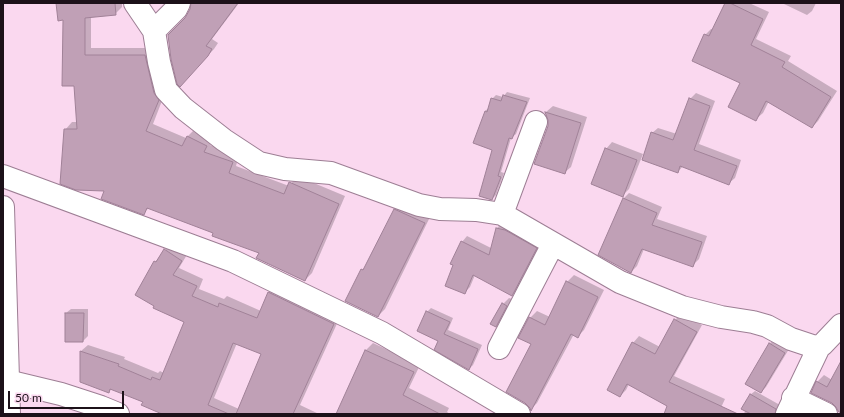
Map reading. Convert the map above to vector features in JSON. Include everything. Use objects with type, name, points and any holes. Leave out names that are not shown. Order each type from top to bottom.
[{"type":"main road","points":[[135,3],[154,31],[159,62],[166,90],[189,113],[224,140],[258,163],[285,169],[331,173],[419,205],[440,209],[476,210],[502,214],[620,282],[682,306],[721,317],[754,322],[807,345],[819,347]]},
{"type":"main road","points":[[154,31],[179,3]]},
{"type":"main road","points":[[502,214],[536,122]]},
{"type":"main road","points":[[3,176],[233,261],[382,333],[519,414]]},
{"type":"main road","points":[[3,207],[9,414]]},
{"type":"main road","points":[[499,348],[553,244]]},
{"type":"main road","points":[[826,414],[790,406],[819,347],[841,325]]},
{"type":"main road","points":[[7,381],[61,394],[118,414]]},
{"type":"building","points":[[56,3],[115,3],[116,15],[85,18],[85,55],[145,55],[154,93],[159,100],[146,131],[182,146],[187,136],[207,146],[204,152],[233,162],[229,173],[284,194],[289,182],[339,204],[305,281],[256,258],[259,253],[212,236],[213,233],[147,208],[144,215],[101,199],[104,191],[76,190],[60,184],[64,129],[77,129],[74,86],[62,86],[63,20],[58,21]]},
{"type":"building","points":[[191,3],[238,3],[206,46],[212,49],[208,56],[180,87],[177,84],[171,59],[168,35],[185,18],[190,9]]},
{"type":"building","points":[[725,3],[730,3],[763,19],[751,45],[785,62],[782,67],[831,97],[812,128],[766,101],[756,121],[728,107],[740,83],[692,61],[704,34],[709,36]]},
{"type":"building","points":[[503,95],[527,102],[512,139],[509,138],[498,176],[501,177],[492,200],[479,196],[492,150],[473,143],[485,111],[487,112],[491,98],[501,101]]},
{"type":"building","points":[[689,98],[710,106],[694,150],[737,166],[729,185],[680,166],[678,173],[642,160],[651,132],[673,140]]},
{"type":"building","points":[[545,112],[581,123],[565,174],[534,164],[548,126],[548,120]]},
{"type":"building","points":[[605,148],[637,160],[623,197],[591,184]]},
{"type":"building","points":[[623,198],[657,213],[652,225],[702,242],[693,267],[642,249],[631,273],[598,255]]},
{"type":"building","points":[[394,209],[425,223],[378,317],[345,301],[361,269],[363,270]]},
{"type":"building","points":[[496,228],[505,230],[537,248],[512,296],[473,275],[465,294],[445,286],[453,265],[450,264],[461,241],[489,255]]},
{"type":"building","points":[[164,249],[182,261],[173,275],[197,286],[192,296],[218,307],[219,303],[257,318],[268,292],[334,324],[293,414],[236,414],[261,354],[233,343],[208,405],[229,414],[162,414],[141,405],[143,402],[110,389],[109,393],[80,382],[80,351],[119,364],[118,366],[151,380],[152,377],[160,380],[184,322],[153,308],[154,306],[135,295],[154,261],[156,262]]},
{"type":"building","points":[[566,281],[598,297],[578,338],[571,334],[531,411],[525,403],[506,392],[531,344],[518,338],[529,317],[545,325]]},
{"type":"building","points":[[502,303],[507,306],[496,327],[490,324]]},
{"type":"building","points":[[426,311],[450,322],[444,334],[478,349],[469,370],[434,350],[438,341],[417,331]]},
{"type":"building","points":[[65,313],[84,313],[83,342],[65,342]]},
{"type":"building","points":[[674,319],[697,332],[669,382],[738,414],[664,414],[667,406],[627,384],[620,397],[607,390],[632,342],[655,354]]},
{"type":"building","points":[[769,343],[785,353],[761,393],[745,384]]},
{"type":"building","points":[[365,350],[414,372],[403,395],[440,414],[336,414]]},
{"type":"building","points":[[841,361],[841,413],[832,403],[811,393],[816,381],[827,387]]},
{"type":"building","points":[[750,394],[776,409],[775,414],[751,414],[741,409]]}]
